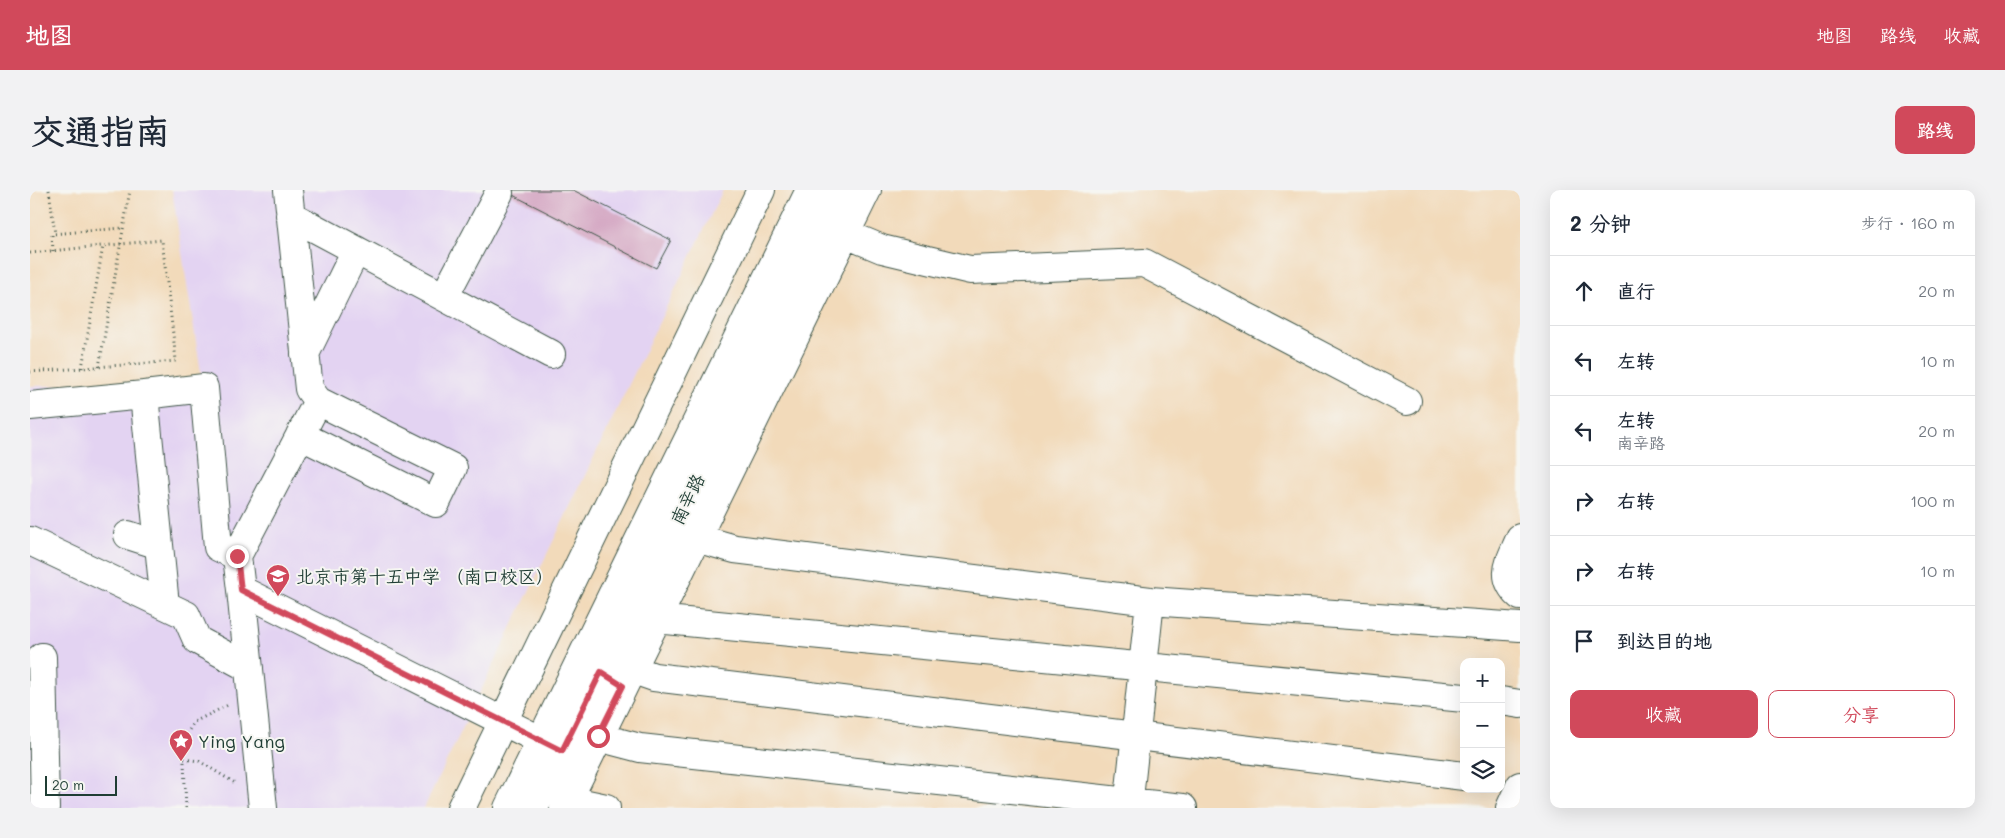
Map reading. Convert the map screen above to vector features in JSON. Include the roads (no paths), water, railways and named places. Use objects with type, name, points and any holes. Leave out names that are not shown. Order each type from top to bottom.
[{"type":"street","points":[[461,808],[761,190]]},
{"type":"street","name":"南辛路","points":[[534,808],[552,746],[810,190]]},
{"type":"street","name":"南辛路","points":[[508,808],[552,746],[618,676],[803,292],[839,190]]},
{"type":"street","points":[[606,808],[566,804],[598,736],[618,676],[656,619],[696,538],[803,292],[846,234],[867,190]]},
{"type":"street","points":[[444,297],[499,193]]},
{"type":"street","points":[[289,203],[356,250],[551,354]]},
{"type":"street","points":[[289,203],[309,389],[318,401],[453,468],[436,503],[300,435]]},
{"type":"street","points":[[846,234],[882,249],[970,270],[1144,263],[1406,401]]},
{"type":"street","points":[[305,354],[356,250]]},
{"type":"street","points":[[30,406],[204,388],[218,547],[237,556]]},
{"type":"street","points":[[144,394],[165,605]]},
{"type":"street","points":[[262,797],[237,556],[318,401]]},
{"type":"street","points":[[128,535],[159,545]]},
{"type":"street","points":[[696,538],[735,549],[1150,601],[1520,628]]},
{"type":"street","points":[[1520,538],[1506,571],[1511,588],[1520,596]]},
{"type":"street","points":[[30,542],[186,615],[197,640],[249,668]]},
{"type":"street","points":[[241,590],[552,746]]},
{"type":"street","points":[[1128,805],[1150,601]]},
{"type":"street","points":[[656,619],[1460,698]]},
{"type":"street","points":[[40,798],[42,657]]},
{"type":"street","points":[[618,676],[654,677],[1460,776]]},
{"type":"street","points":[[1505,702],[1520,704]]},
{"type":"street","points":[[598,736],[640,748],[1128,805],[1183,808]]},
{"type":"street","points":[[1505,781],[1520,784],[1510,808]]},
{"type":"place","name":"北京市第十五中学 （南口校区）","points":[[278,597]]},
{"type":"place","name":"Ying Yang","points":[[181,762]]}]
